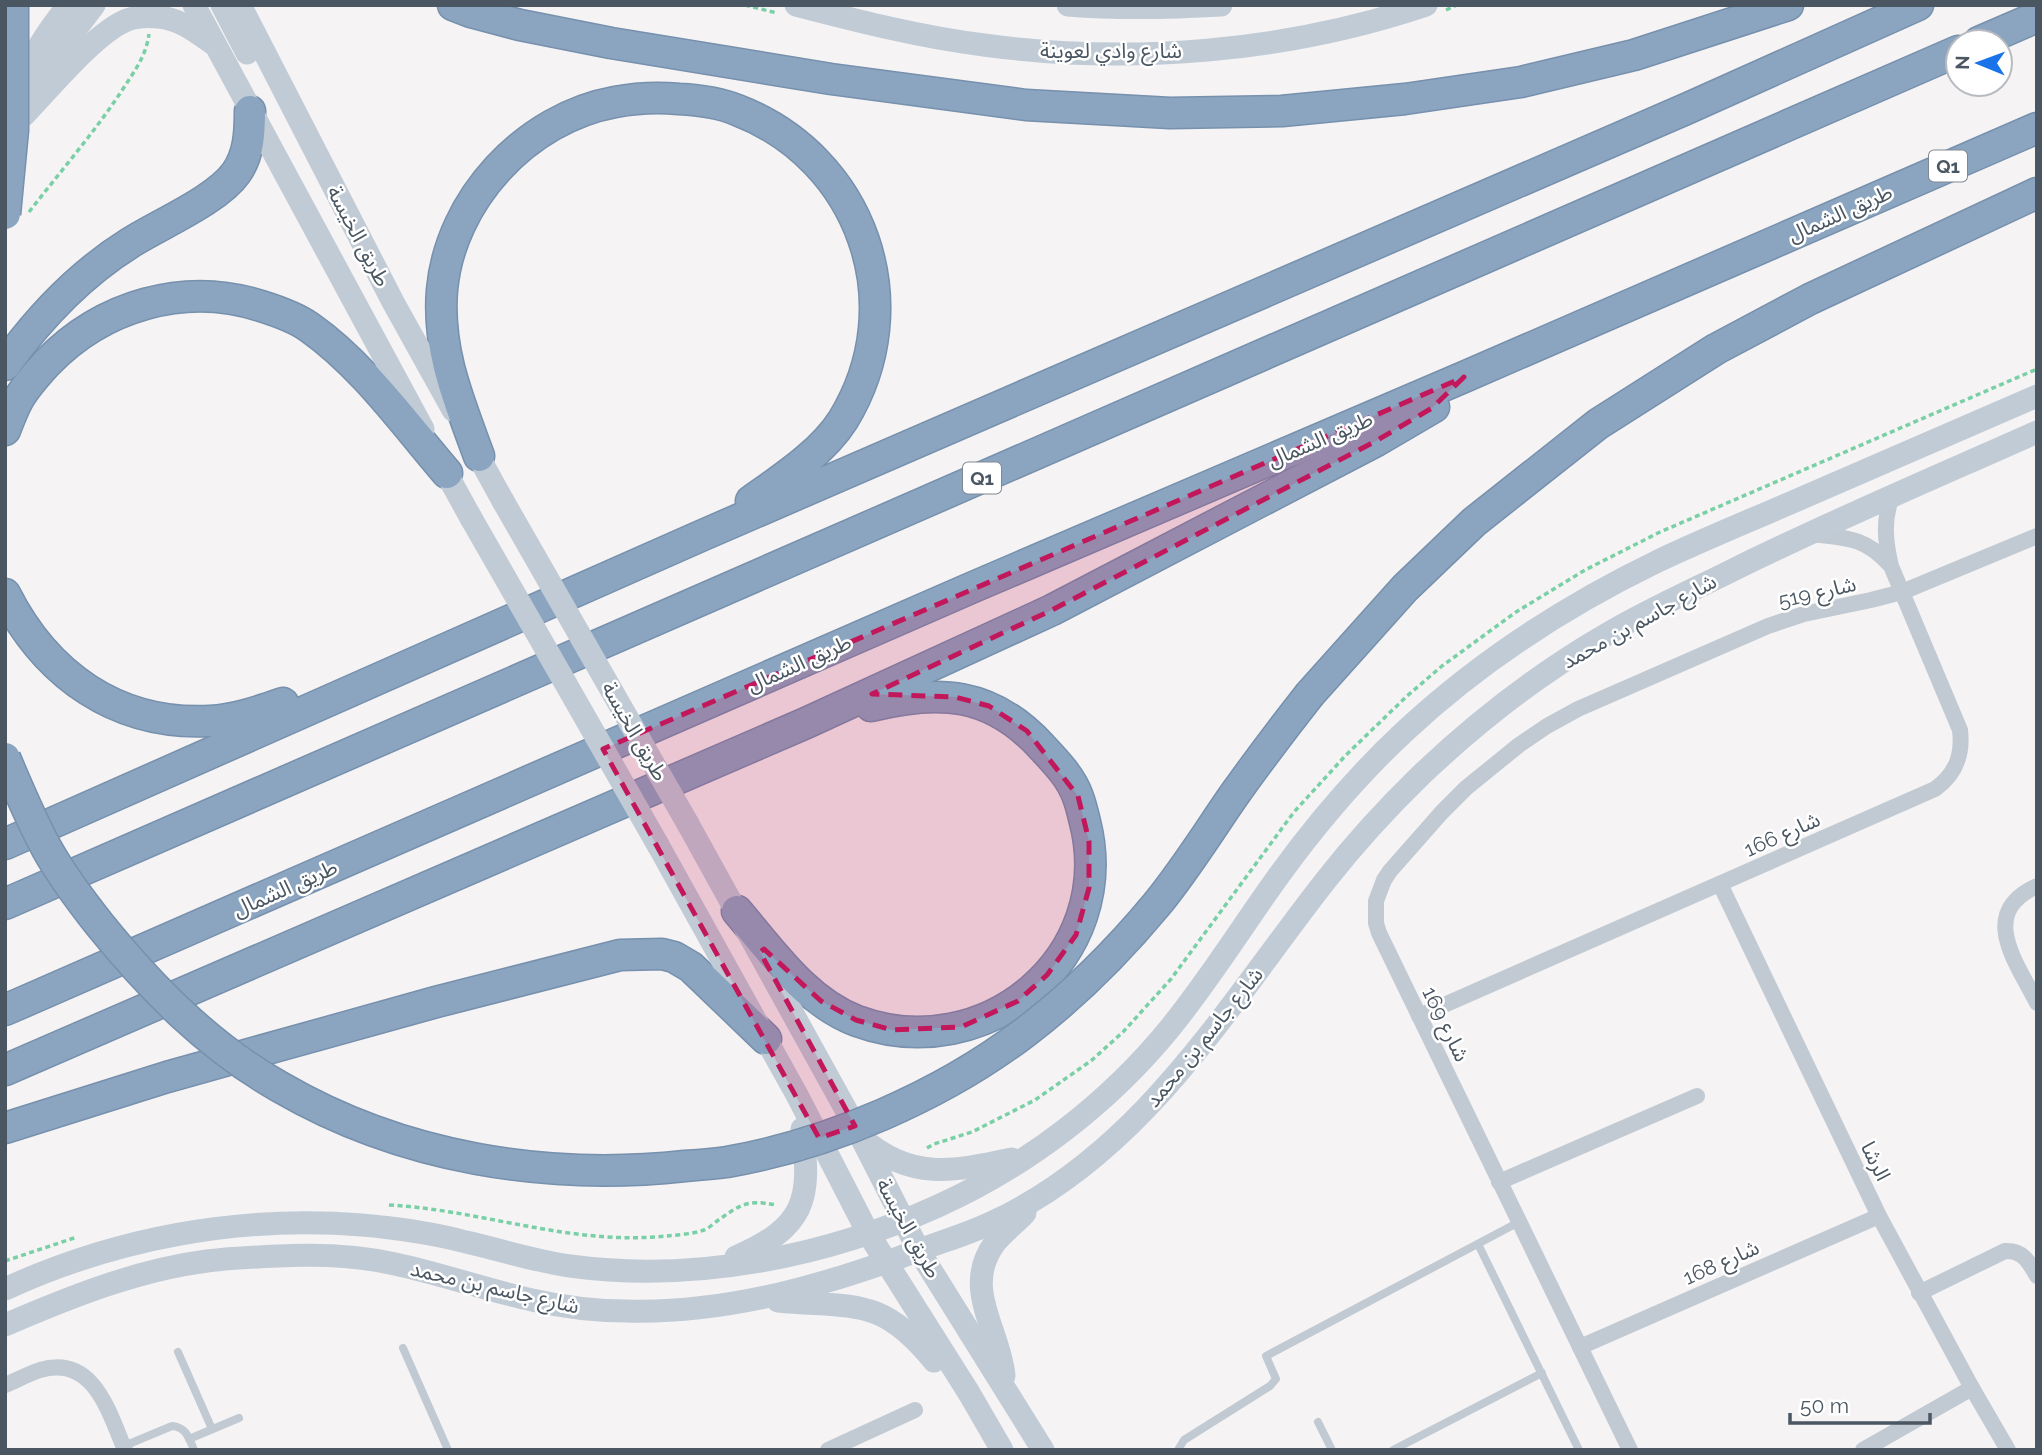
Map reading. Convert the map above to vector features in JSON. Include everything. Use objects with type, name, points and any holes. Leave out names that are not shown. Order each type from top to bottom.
[{"type":"highway","points":[[12,5],[17,214]]},
{"type":"highway","points":[[453,5],[533,28],[831,79],[1026,106],[1170,113],[1282,111],[1405,99],[1521,82],[1634,55],[1788,5]]},
{"type":"highway","points":[[5,844],[702,535],[1548,169],[1918,5]]},
{"type":"highway","points":[[2011,28],[2037,17]]},
{"type":"highway","name":"Q1","points":[[5,904],[1944,57]]},
{"type":"highway","points":[[479,456],[444,354],[441,309],[446,267],[453,244],[463,218],[485,183],[537,134],[572,115],[594,107],[613,102],[664,98],[734,108],[776,129],[793,141],[827,175],[843,197],[866,241],[875,288],[874,331],[865,373],[841,423],[811,457],[702,535]]},
{"type":"highway","points":[[5,365],[41,318],[84,276],[132,242],[228,183],[238,170],[248,146],[250,111]]},
{"type":"highway","name":"طريق الشمال","points":[[5,1010],[971,588],[2037,128]]},
{"type":"highway","points":[[5,758],[48,852],[80,900],[127,958],[162,996],[205,1035],[277,1086],[310,1103],[369,1129],[418,1145],[469,1158],[534,1168],[589,1172],[645,1171],[727,1162],[800,1144],[863,1124],[918,1098],[986,1059],[1059,1005],[1105,962],[1158,904],[1272,742],[1310,694],[1405,588],[1474,522],[1598,424],[1716,349],[1810,299],[2037,193]]},
{"type":"highway","points":[[5,429],[18,399],[36,374],[60,349],[89,328],[129,309],[155,301],[185,296],[223,297],[282,313],[307,326],[344,356],[447,473]]},
{"type":"highway","points":[[5,1070],[806,723],[1052,610],[1338,461],[1432,408],[1450,394],[1464,377]]},
{"type":"highway","points":[[5,594],[21,622],[62,671],[101,698],[139,714],[180,721],[213,721],[254,713],[331,690],[365,684]]},
{"type":"highway","points":[[737,911],[787,970],[821,1001],[856,1020],[892,1030],[927,1032],[961,1027],[990,1017],[1018,1001],[1047,975],[1076,935],[1089,888],[1089,841],[1078,796],[1059,766],[1027,731],[989,706],[955,697],[930,696],[890,701],[806,723]]},
{"type":"highway","points":[[5,1128],[194,1069],[436,1002],[620,955],[662,954],[674,957],[691,967],[765,1039]]},
{"type":"main road","points":[[5,15],[12,5]]},
{"type":"main road","points":[[5,152],[25,71],[69,5]]},
{"type":"main road","points":[[14,112],[94,5]]},
{"type":"main road","name":"طريق الخيسة","points":[[194,5],[471,518],[658,845],[765,1039]]},
{"type":"main road","points":[[222,5],[289,133],[311,165],[335,190]]},
{"type":"main road","name":"طريق الخيسة","points":[[240,5],[393,302],[737,911],[861,1137],[919,1251],[1043,1450]]},
{"type":"main road","points":[[258,5],[266,57]]},
{"type":"main road","name":"شارع وادي لعوينة","points":[[796,5],[912,33],[983,45],[1115,55],[1214,49],[1286,40],[1399,15],[1426,5]]},
{"type":"main road","name":"شارع وادي لعوينة","points":[[1068,5],[1167,8],[1221,5]]},
{"type":"main road","points":[[14,112],[102,35],[127,20],[159,17],[181,23],[215,45]]},
{"type":"main road","name":"شارع جاسم بن محمد","points":[[5,1289],[82,1258],[154,1239],[197,1231],[284,1223],[361,1225],[413,1231],[540,1260],[597,1269],[654,1271],[712,1267],[791,1255],[868,1233],[941,1205],[988,1181],[1027,1156],[1101,1100],[1135,1068],[1195,996],[1281,873],[1345,793],[1401,734],[1474,673],[1564,612],[1653,564],[2037,396]]},
{"type":"main road","name":"شارع جاسم بن محمد","points":[[5,1325],[100,1287],[168,1268],[203,1261],[305,1254],[379,1260],[448,1276],[534,1301],[596,1310],[689,1309],[819,1284],[886,1263],[991,1223],[1042,1195],[1066,1177],[1114,1139],[1158,1096],[1191,1059],[1325,881],[1387,810],[1454,745],[1528,686],[1606,635],[1680,596],[1808,534],[2037,432]]},
{"type":"main road","points":[[765,1039],[886,1263]]},
{"type":"main road","points":[[712,1267],[769,1242],[799,1209],[807,1171],[797,1095]]},
{"type":"main road","points":[[861,1137],[883,1154],[918,1169],[935,1171],[963,1169],[1027,1156]]},
{"type":"main road","points":[[1005,1387],[1000,1351],[982,1298],[981,1278],[992,1246],[1042,1195]]},
{"type":"main road","name":"طريق الخيسة","points":[[886,1263],[1002,1450]]},
{"type":"main road","points":[[751,1299],[847,1305],[873,1311],[906,1330],[937,1366],[969,1393]]},
{"type":"street","name":"شارع 166","points":[[1419,1017],[1935,789],[1952,774],[1961,753],[1960,730],[1891,566],[1886,548],[1885,521],[1892,496]]},
{"type":"street","name":"شارع 166","points":[[1808,534],[1860,541],[1880,554],[1891,566]]},
{"type":"street","name":"شارع 519","points":[[1610,695],[1785,619],[1902,592],[2037,536]]},
{"type":"street","name":"شارع 169","points":[[1610,695],[1547,726],[1492,766],[1442,812],[1384,880],[1376,901],[1376,923],[1630,1450]]},
{"type":"street","name":"الرشا","points":[[1720,884],[1879,1216],[1919,1293],[2008,1450]]},
{"type":"street","points":[[2037,886],[2016,898],[2004,924],[2007,942],[2037,1003]]},
{"type":"street","points":[[1499,1182],[1698,1096]]},
{"type":"street","name":"شارع 168","points":[[1580,1347],[1879,1216]]},
{"type":"street","points":[[1919,1293],[2006,1251],[2018,1252],[2024,1256],[2037,1276]]},
{"type":"street","points":[[5,1385],[40,1370],[61,1368],[81,1375],[97,1388],[103,1397],[124,1448]]},
{"type":"street","points":[[1863,1450],[1972,1388]]},
{"type":"street","points":[[828,1450],[915,1410]]},
{"type":"lane","points":[[1178,1450],[1184,1440],[1270,1386],[1276,1379],[1266,1356],[1519,1222]]},
{"type":"lane","points":[[1478,1244],[1579,1450]]},
{"type":"lane","points":[[403,1348],[448,1450]]},
{"type":"lane","points":[[178,1352],[212,1429]]},
{"type":"lane","points":[[1393,1450],[1542,1373]]},
{"type":"lane","points":[[189,1439],[239,1418]]},
{"type":"lane","points":[[1318,1422],[1332,1450]]},
{"type":"lane","points":[[124,1448],[172,1426],[181,1428],[194,1450]]},
{"type":"path","points":[[17,214],[94,129],[140,64],[147,47],[151,17]]},
{"type":"highlighted area","points":[[1464,377],[1432,408],[1376,441],[1052,610],[872,694],[955,697],[989,706],[1027,731],[1078,796],[1089,841],[1089,888],[1076,935],[1047,975],[1018,1001],[961,1027],[892,1030],[856,1020],[821,1001],[764,949],[760,952],[855,1126],[819,1138],[603,749]]}]
